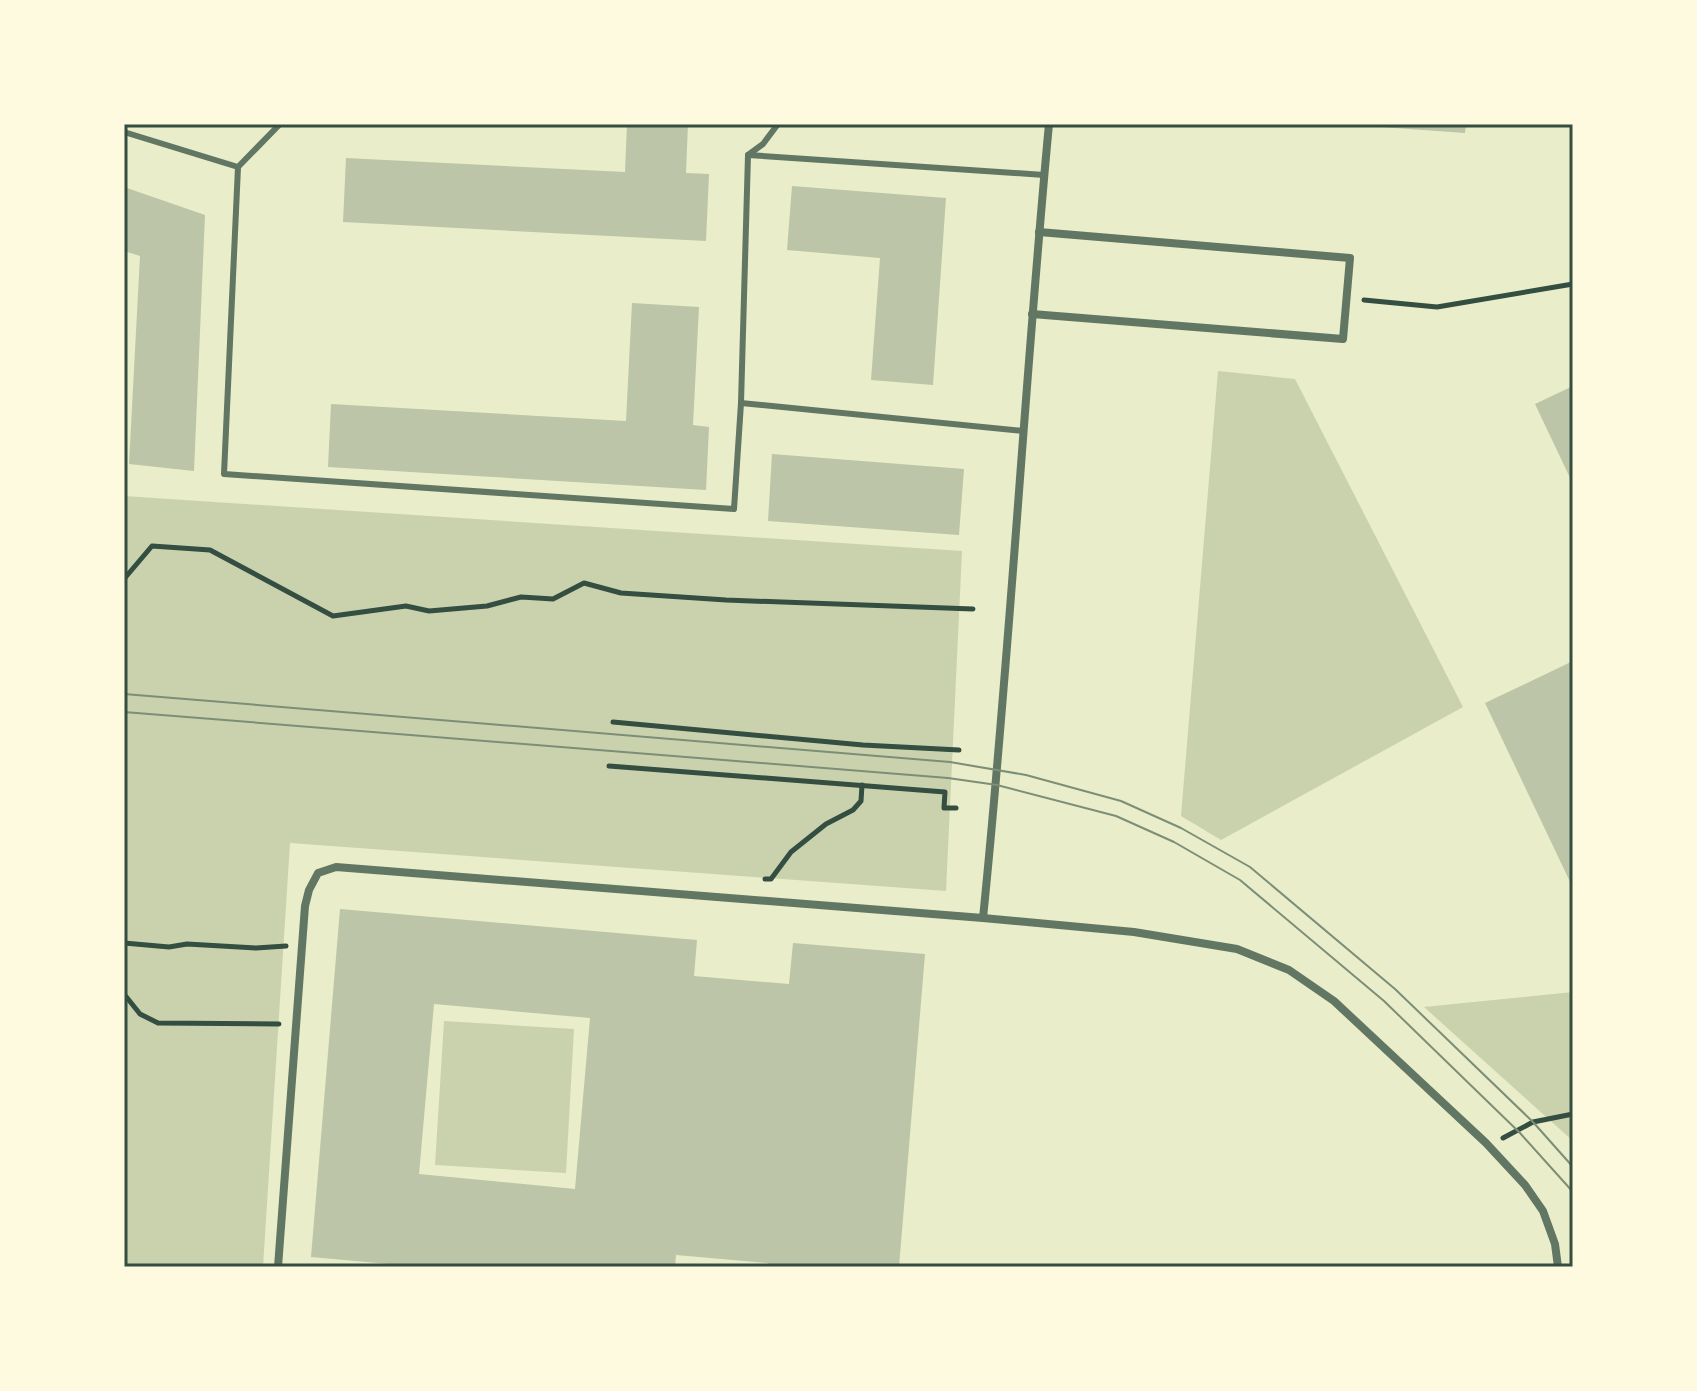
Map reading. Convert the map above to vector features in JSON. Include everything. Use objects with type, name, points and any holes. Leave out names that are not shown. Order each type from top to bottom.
[{"type":"street","points":[[983,918],[1007,667],[1049,124]]},
{"type":"street","points":[[1032,314],[1343,339],[1350,258],[1039,232]]},
{"type":"street","points":[[278,1267],[307,898],[318,873],[336,867],[1134,932],[1219,945],[1255,955],[1302,978],[1334,1001],[1486,1143],[1525,1185],[1548,1221],[1558,1267]]},
{"type":"lane","points":[[280,124],[238,167],[224,474],[734,509],[741,403],[748,155]]},
{"type":"lane","points":[[748,155],[763,144],[778,124]]},
{"type":"lane","points":[[124,132],[238,167]]},
{"type":"lane","points":[[748,155],[1044,175]]},
{"type":"lane","points":[[741,403],[1024,431]]},
{"type":"path","points":[[1346,298],[1437,307],[1573,284]]},
{"type":"path","points":[[124,579],[152,546],[210,550],[333,616],[406,606],[429,611],[487,606],[521,597],[553,599],[584,583],[621,593],[973,609]]},
{"type":"path","points":[[613,722],[863,745],[959,750]]},
{"type":"path","points":[[609,766],[945,792],[944,808],[956,808]]},
{"type":"path","points":[[753,879],[771,879],[791,852],[826,824],[853,810],[861,801],[862,785]]},
{"type":"path","points":[[124,943],[256,948],[301,945]]},
{"type":"path","points":[[124,994],[140,1014],[158,1023],[296,1024]]},
{"type":"path","points":[[1501,1139],[1533,1122],[1573,1114]]},
{"type":"green space","points":[[1218,371],[1295,379],[1463,707],[1221,840],[1181,816]]},
{"type":"green space","points":[[124,496],[962,551],[946,891],[290,843],[263,1267],[124,1267]]},
{"type":"green space","points":[[1573,992],[1573,1141],[1424,1007]]},
{"type":"green space","points":[[444,1021],[574,1029],[566,1173],[435,1165]]},
{"type":"building","points":[[627,124],[688,124],[686,173],[709,174],[706,241],[343,222],[346,158],[625,172]]},
{"type":"building","points":[[1367,124],[1466,124],[1465,133]]},
{"type":"building","points":[[792,186],[946,198],[933,385],[871,380],[880,258],[787,250]]},
{"type":"building","points":[[124,187],[205,215],[194,471],[129,464],[140,256],[124,251]]},
{"type":"building","points":[[632,303],[699,307],[693,425],[709,427],[706,490],[328,467],[331,404],[626,421]]},
{"type":"building","points":[[1573,386],[1573,484],[1535,404]]},
{"type":"building","points":[[772,454],[964,469],[959,535],[768,521]]},
{"type":"building","points":[[1573,661],[1573,888],[1485,703]]},
{"type":"building","points":[[340,909],[697,940],[694,976],[789,984],[793,943],[925,954],[899,1267],[768,1267],[768,1263],[676,1255],[675,1267],[422,1267],[311,1257]],"holes":[[[434,1004],[590,1018],[575,1189],[419,1174]]]},
{"type":"tram line","points":[[124,694],[950,762],[1026,775],[1121,801],[1181,828],[1250,867],[1395,989],[1533,1122],[1573,1167]]},
{"type":"tram line","points":[[124,712],[948,778],[997,785],[1116,816],[1174,842],[1240,880],[1384,1001],[1520,1133],[1573,1192]]}]
